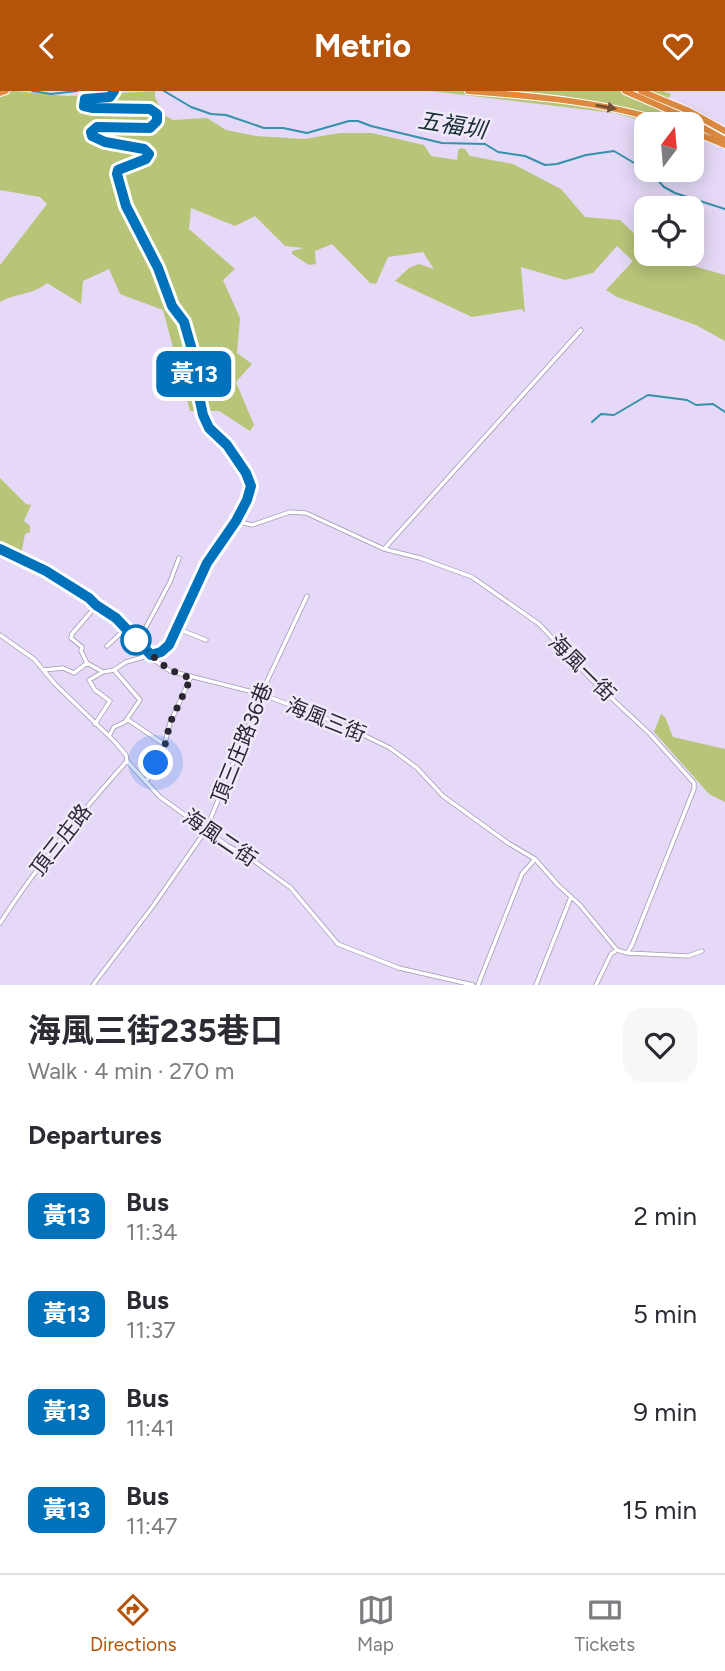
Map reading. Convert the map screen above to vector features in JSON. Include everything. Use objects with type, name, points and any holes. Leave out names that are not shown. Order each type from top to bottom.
[{"type":"highway","points":[[0,93],[6,91]]},
{"type":"highway","points":[[468,91],[634,112]]},
{"type":"highway","points":[[625,91],[678,114],[725,142]]},
{"type":"highway","points":[[641,91],[687,110]]},
{"type":"highway","points":[[651,91],[725,131]]},
{"type":"highway","points":[[704,135],[725,142]]},
{"type":"street","points":[[95,724],[110,701],[95,690],[89,680],[126,662],[161,652],[169,645],[207,563],[236,521],[251,486],[246,473],[227,445],[209,428],[203,415],[192,350],[184,322],[172,306],[166,285],[126,206],[118,170],[146,159],[149,154],[144,149],[92,136],[93,128],[150,128],[157,121],[154,110],[84,106],[85,99],[110,97],[114,91]]},
{"type":"street","points":[[384,549],[581,330]]},
{"type":"street","name":"海風一街","points":[[236,521],[252,525],[290,512],[306,513],[384,549],[420,558],[472,577],[539,624],[591,679],[650,734],[665,754],[694,783],[694,789],[627,953]]},
{"type":"street","name":"海風三街","points":[[0,549],[58,578],[89,598],[116,618],[170,671],[261,694],[344,725],[390,748],[417,768],[454,803],[508,843],[535,859],[580,905],[617,950]]},
{"type":"street","points":[[138,642],[170,582],[179,558]]},
{"type":"street","name":"頂三庄路36巷","points":[[93,985],[206,830],[261,694],[307,596]]},
{"type":"street","points":[[96,605],[71,638],[82,647],[81,651],[87,663],[103,672]]},
{"type":"street","points":[[178,629],[206,640]]},
{"type":"street","points":[[107,646],[121,633],[130,633]]},
{"type":"street","name":"海風二街","points":[[0,635],[23,650],[44,670],[109,736],[126,755],[127,761],[160,797],[291,888],[338,944],[399,968],[475,985]]},
{"type":"street","points":[[44,670],[63,668],[74,673],[87,663]]},
{"type":"street","points":[[109,736],[114,727],[127,719],[140,700],[114,670]]},
{"type":"street","points":[[146,782],[165,745],[170,723],[191,678]]},
{"type":"street","points":[[127,719],[165,745]]},
{"type":"street","name":"頂三庄路","points":[[0,923],[42,864],[97,794],[127,761]]},
{"type":"street","points":[[475,985],[522,874],[535,859]]},
{"type":"street","points":[[536,985],[570,897]]},
{"type":"street","points":[[596,985],[611,954],[617,950],[627,953],[688,955],[702,951]]},
{"type":"green space","points":[[155,91],[155,97],[164,115],[173,120],[207,118],[226,130],[256,136],[304,139],[340,133],[372,133],[424,145],[431,156],[457,160],[458,150],[461,148],[470,156],[513,164],[561,189],[585,217],[620,220],[634,233],[634,266],[694,266],[725,275],[725,341],[696,325],[617,297],[606,290],[633,261],[617,246],[593,273],[565,280],[521,267],[525,313],[522,309],[472,317],[395,281],[409,268],[419,264],[434,269],[423,252],[388,257],[376,284],[370,283],[332,244],[315,251],[316,264],[309,265],[292,254],[292,251],[304,248],[285,246],[255,216],[235,226],[191,208],[189,229],[235,269],[223,280],[240,318],[237,353],[252,364],[236,382],[254,425],[250,431],[219,411],[190,411],[163,310],[120,294],[109,269],[83,281],[81,304],[47,283],[36,290],[0,302],[0,265],[47,204],[40,197],[0,190],[0,92],[67,96]]},
{"type":"green space","points":[[430,91],[663,91],[671,94],[660,112],[634,112],[634,118],[614,113]]},
{"type":"green space","points":[[0,478],[26,504],[31,505],[24,521],[30,526],[30,532],[25,534],[21,555],[0,547]]},
{"type":"green space","points":[[661,714],[665,717],[673,737],[725,749],[725,802],[709,794],[654,732]]},
{"type":"waterway","name":"五福圳","points":[[32,91],[51,94],[77,91]]},
{"type":"waterway","name":"五福圳","points":[[164,91],[191,107],[264,128],[283,128],[307,133],[358,121],[442,143],[485,144],[498,152],[525,156],[545,165],[614,151],[651,173],[664,187],[675,193],[725,209]]},
{"type":"waterway","points":[[592,422],[601,414],[614,415],[648,395],[687,400],[696,405],[713,404],[725,412]]},
{"type":"bus line","name":"黃13","points":[[0,549],[46,571],[89,598],[116,618],[151,655],[161,652],[169,645],[207,563],[236,521],[251,486],[246,473],[227,445],[209,428],[203,415],[192,350],[184,322],[172,306],[166,285],[126,206],[118,170],[122,166],[146,159],[149,154],[144,149],[105,142],[92,136],[93,128],[97,127],[150,128],[157,121],[157,114],[150,109],[84,106],[85,99],[110,97],[114,91]]},
{"type":"route","points":[[136,640],[154,660],[170,671],[191,678],[170,723],[165,745],[156,763]]}]
